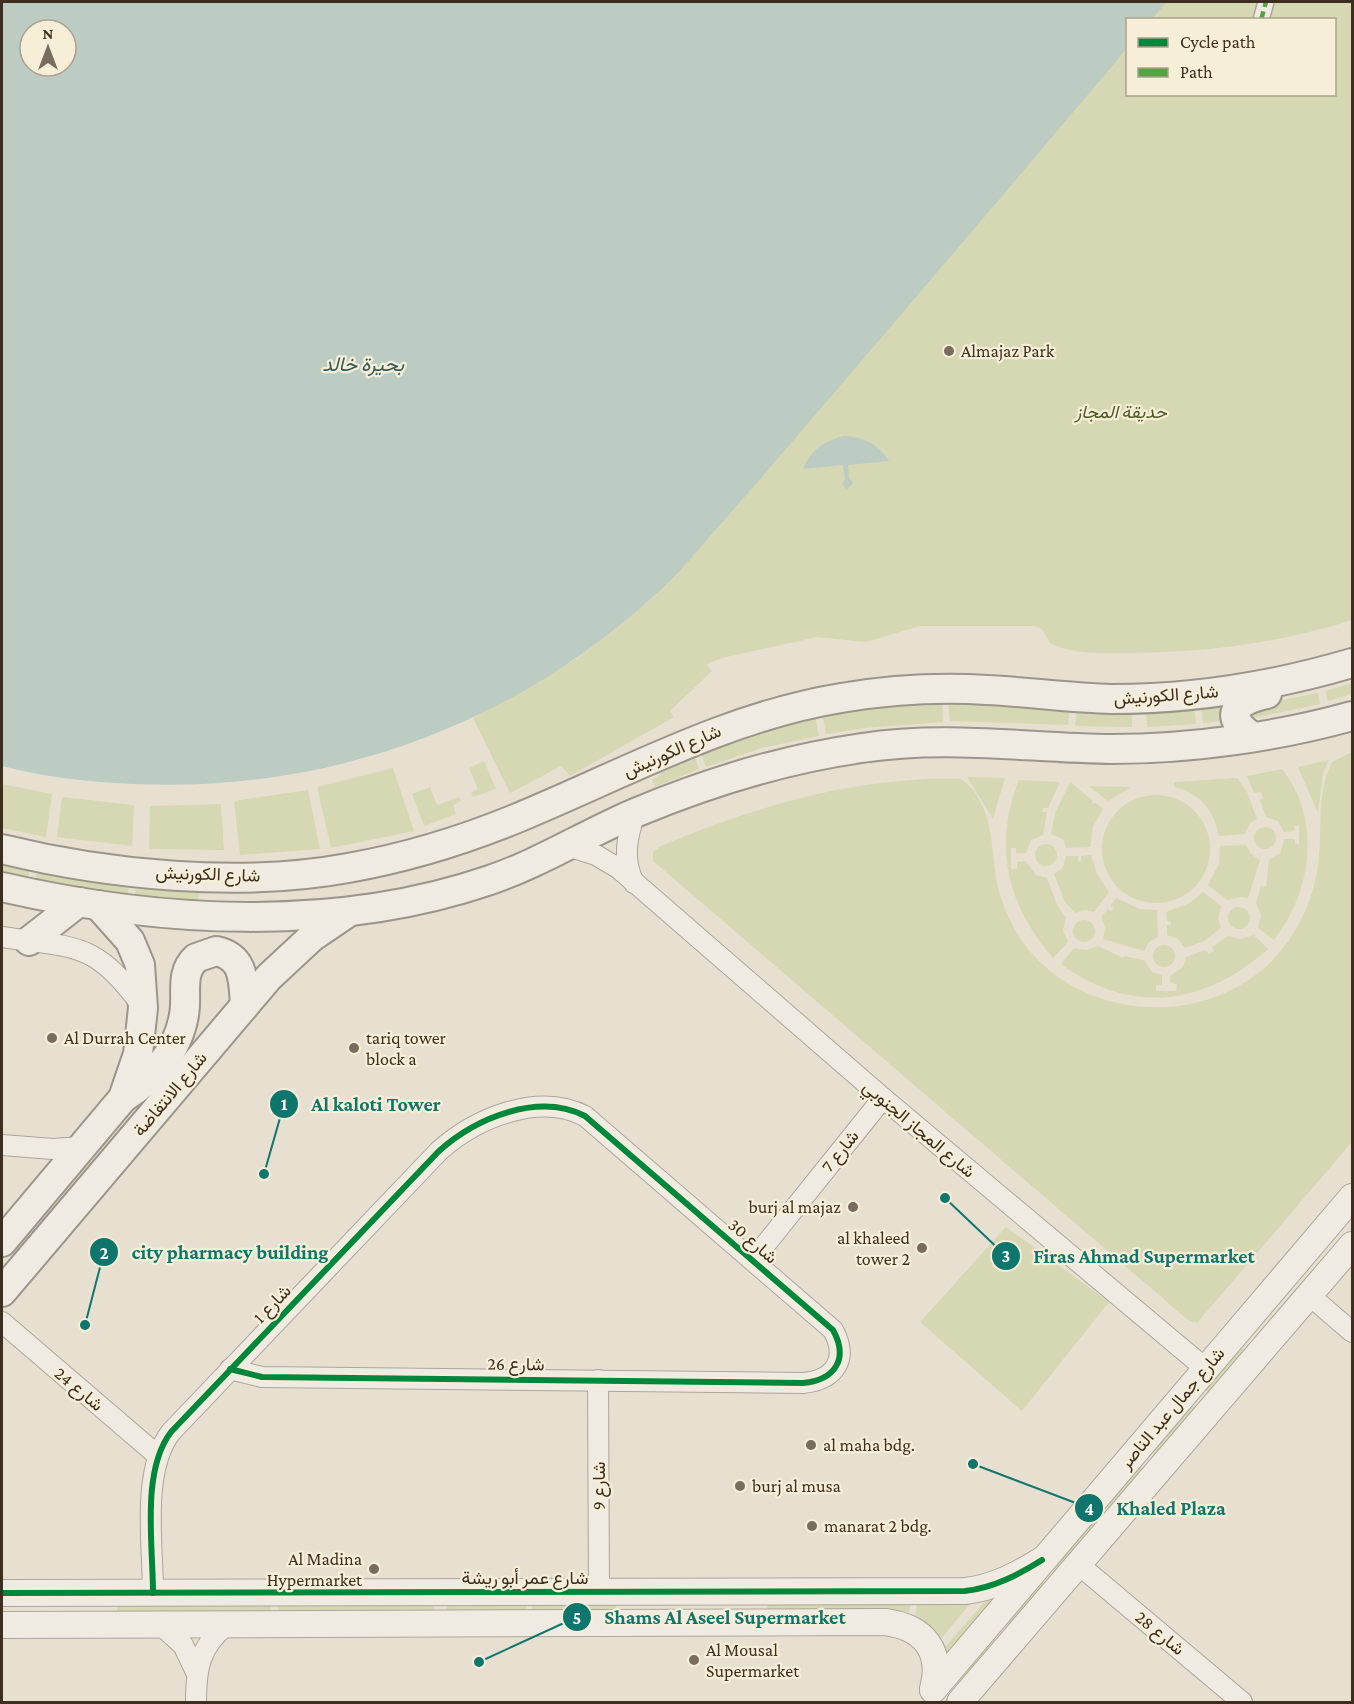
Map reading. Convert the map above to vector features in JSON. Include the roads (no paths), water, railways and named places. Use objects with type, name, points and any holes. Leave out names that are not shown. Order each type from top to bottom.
[{"type":"main road","name":"شارع الكورنيش","points":[[2,849],[95,865],[171,874],[258,876],[345,869],[388,860],[472,835],[653,760],[694,739],[765,715],[810,704],[875,693],[950,689],[1084,698],[1172,696],[1247,688],[1319,673],[1353,663]]},
{"type":"main road","points":[[1253,737],[1239,727],[1235,720],[1235,712],[1242,702],[1254,696],[1303,687],[1313,681],[1319,673]]},
{"type":"main road","points":[[2,887],[89,904],[162,912],[246,916],[351,910],[454,891],[519,869],[635,813],[763,769],[866,747],[943,741],[1114,749],[1253,737],[1294,731],[1353,716]]},
{"type":"main road","points":[[15,939],[89,904]]},
{"type":"main road","name":"شارع الانتفاضة","points":[[2,1242],[123,1098],[138,1054],[143,1008],[142,978],[136,953],[122,931],[89,904]]},
{"type":"main road","name":"شارع الانتفاضة","points":[[2,1292],[282,963],[312,937],[351,910]]},
{"type":"main road","points":[[123,1098],[136,1090],[159,1069],[175,1043],[184,1014],[185,976],[196,957],[216,951],[236,960],[242,973],[245,1005]]},
{"type":"street","points":[[1262,18],[1266,2]]},
{"type":"street","points":[[635,813],[626,850],[628,869],[636,885]]},
{"type":"street","name":"شارع المجاز الجنوبي","points":[[567,846],[607,861],[883,1098],[1206,1369]]},
{"type":"street","points":[[15,939],[72,947],[94,956],[114,970],[143,1008]]},
{"type":"street","name":"شارع 7","points":[[753,1260],[883,1098]]},
{"type":"street","name":"شارع 1","points":[[153,1593],[152,1487],[157,1455],[171,1431],[439,1151],[460,1134],[485,1121],[541,1105],[573,1109],[596,1124]]},
{"type":"street","name":"شارع 30","points":[[596,1124],[832,1330],[838,1340],[839,1358],[830,1374],[822,1379],[803,1383]]},
{"type":"street","points":[[2,1145],[52,1149],[81,1147]]},
{"type":"street","name":"شارع جمال عبد الناصر","points":[[928,1696],[1353,1197]]},
{"type":"street","points":[[1333,1220],[1342,1226],[1343,1232],[1306,1280],[1309,1295],[1353,1332]]},
{"type":"street","name":"شارع جمال عبد الناصر","points":[[960,1702],[1353,1245]]},
{"type":"street","name":"شارع 24","points":[[2,1322],[157,1455]]},
{"type":"street","name":"شارع 26","points":[[230,1369],[262,1377],[803,1383]]},
{"type":"street","name":"شارع 9","points":[[598,1380],[600,1593]]},
{"type":"street","name":"شارع عمر أبو ريشة","points":[[2,1593],[965,1591],[980,1589],[1013,1578],[1042,1560]]},
{"type":"street","name":"شارع 28","points":[[1078,1564],[1242,1702]]},
{"type":"street","points":[[640,1624],[650,1615],[663,1611],[735,1612],[744,1604],[745,1592]]},
{"type":"street","points":[[2,1608],[65,1606],[88,1593]]},
{"type":"street","points":[[2,1625],[897,1623],[918,1633],[933,1651],[937,1675],[928,1696]]},
{"type":"street","points":[[161,1625],[183,1645],[196,1672]]},
{"type":"street","points":[[196,1702],[196,1672],[206,1645],[227,1625]]},
{"type":"water","name":"بحيرة خالد","points":[[2,2],[1167,2],[1153,18],[1126,18],[1126,49],[874,347],[677,574],[598,642],[539,682],[477,715],[412,742],[345,763],[276,777],[205,784],[133,784],[67,778],[2,766]]},
{"type":"water","points":[[844,436],[870,443],[889,461],[848,465],[849,478],[853,483],[847,489],[842,484],[845,479],[843,465],[803,469],[819,447]]},
{"type":"place","name":"Almajaz Park","points":[[949,351]]},
{"type":"place","name":"Al Durrah Center","points":[[52,1038]]},
{"type":"place","name":"tariq tower block a","points":[[354,1048]]},
{"type":"place","name":"Al kaloti Tower","points":[[264,1174]]},
{"type":"place","name":"Firas Ahmad Supermarket","points":[[945,1198]]},
{"type":"place","name":"burj al majaz","points":[[853,1207]]},
{"type":"place","name":"al khaleed tower 2","points":[[922,1248]]},
{"type":"place","name":"city pharmacy building","points":[[85,1325]]},
{"type":"place","name":"al maha bdg.","points":[[811,1445]]},
{"type":"place","name":"Khaled Plaza","points":[[973,1464]]},
{"type":"place","name":"burj al musa","points":[[740,1486]]},
{"type":"place","name":"manarat 2 bdg.","points":[[812,1526]]},
{"type":"place","name":"Al Madina Hypermarket","points":[[374,1569]]},
{"type":"place","name":"Al Mousal Supermarket","points":[[694,1660]]},
{"type":"place","name":"Shams Al Aseel Supermarket","points":[[479,1662]]},
{"type":"park label","name":"حديقة المجاز","points":[[1121,412]]}]
